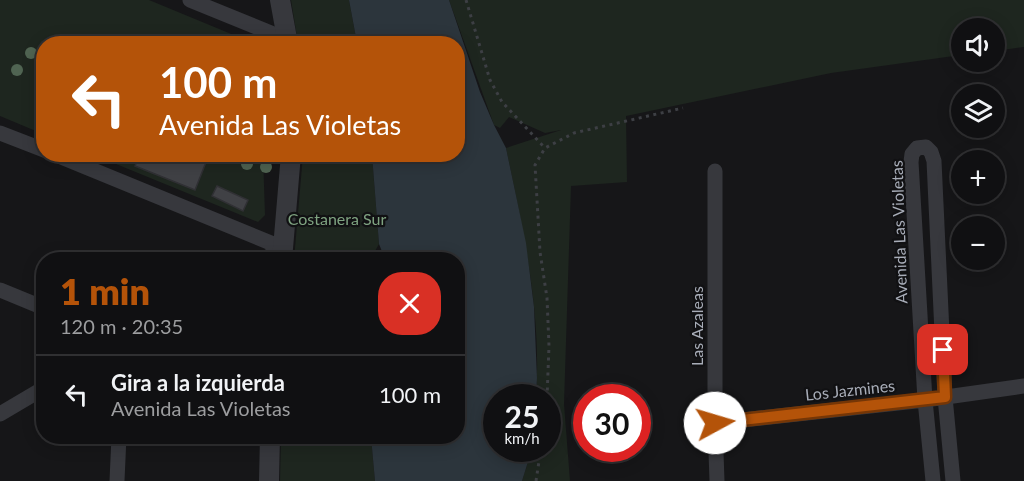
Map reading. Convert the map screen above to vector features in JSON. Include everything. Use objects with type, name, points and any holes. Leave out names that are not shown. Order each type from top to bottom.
[{"type":"street","points":[[190,0],[274,36]]},
{"type":"street","points":[[280,0],[287,36]]},
{"type":"street","points":[[0,133],[36,147]]},
{"type":"street","name":"Avenida Las Violetas","points":[[933,481],[911,162],[912,154],[917,148],[926,147],[931,152],[934,161],[945,397],[953,481]]},
{"type":"street","points":[[72,162],[277,252]]},
{"type":"street","points":[[282,252],[290,162]]},
{"type":"street","name":"Las Azaleas","points":[[715,171],[717,481]]},
{"type":"street","points":[[0,290],[36,305]]},
{"type":"street","name":"Los Jazmines","points":[[715,423],[926,400],[1024,386]]},
{"type":"street","points":[[0,414],[36,393]]},
{"type":"street","points":[[117,481],[119,444]]},
{"type":"street","points":[[269,481],[270,444]]},
{"type":"path","points":[[466,0],[494,87],[502,102],[545,148]]},
{"type":"path","points":[[548,384],[548,317],[540,252],[535,165],[545,148],[574,133],[683,108]]},
{"type":"path","points":[[536,481],[539,462]]},
{"type":"green space","points":[[0,0],[149,0],[236,36],[36,36],[36,131],[0,116]]},
{"type":"green space","points":[[291,0],[349,0],[356,36],[297,36]]},
{"type":"green space","points":[[449,0],[1024,0],[1024,47],[1005,50],[1005,18],[951,18],[951,56],[831,73],[626,116],[627,182],[571,186],[564,404],[570,481],[522,481],[528,462],[561,462],[561,384],[536,384],[534,303],[525,241],[506,148],[561,130],[545,133],[509,117],[500,128],[494,125],[465,44],[465,36],[462,36]]},
{"type":"green space","points":[[111,162],[263,162],[265,215],[258,222]]},
{"type":"green space","name":"Costanera Sur","points":[[302,162],[373,162],[379,244],[375,252],[295,252]]},
{"type":"green space","points":[[281,444],[372,444],[375,481],[280,481]]},
{"type":"shaded area","points":[[349,0],[449,0],[461,36],[356,36]]},
{"type":"shaded area","points":[[465,47],[480,92],[506,148],[526,243],[534,307],[537,384],[483,384],[483,462],[528,462],[522,481],[375,481],[372,444],[465,444],[465,252],[382,252],[379,244],[373,162],[465,162]]},
{"type":"building","points":[[137,162],[206,162],[195,190],[135,166]]},
{"type":"building","points":[[217,186],[248,200],[243,211],[212,196]]},
{"type":"route","points":[[715,423],[945,397],[943,350]]}]
